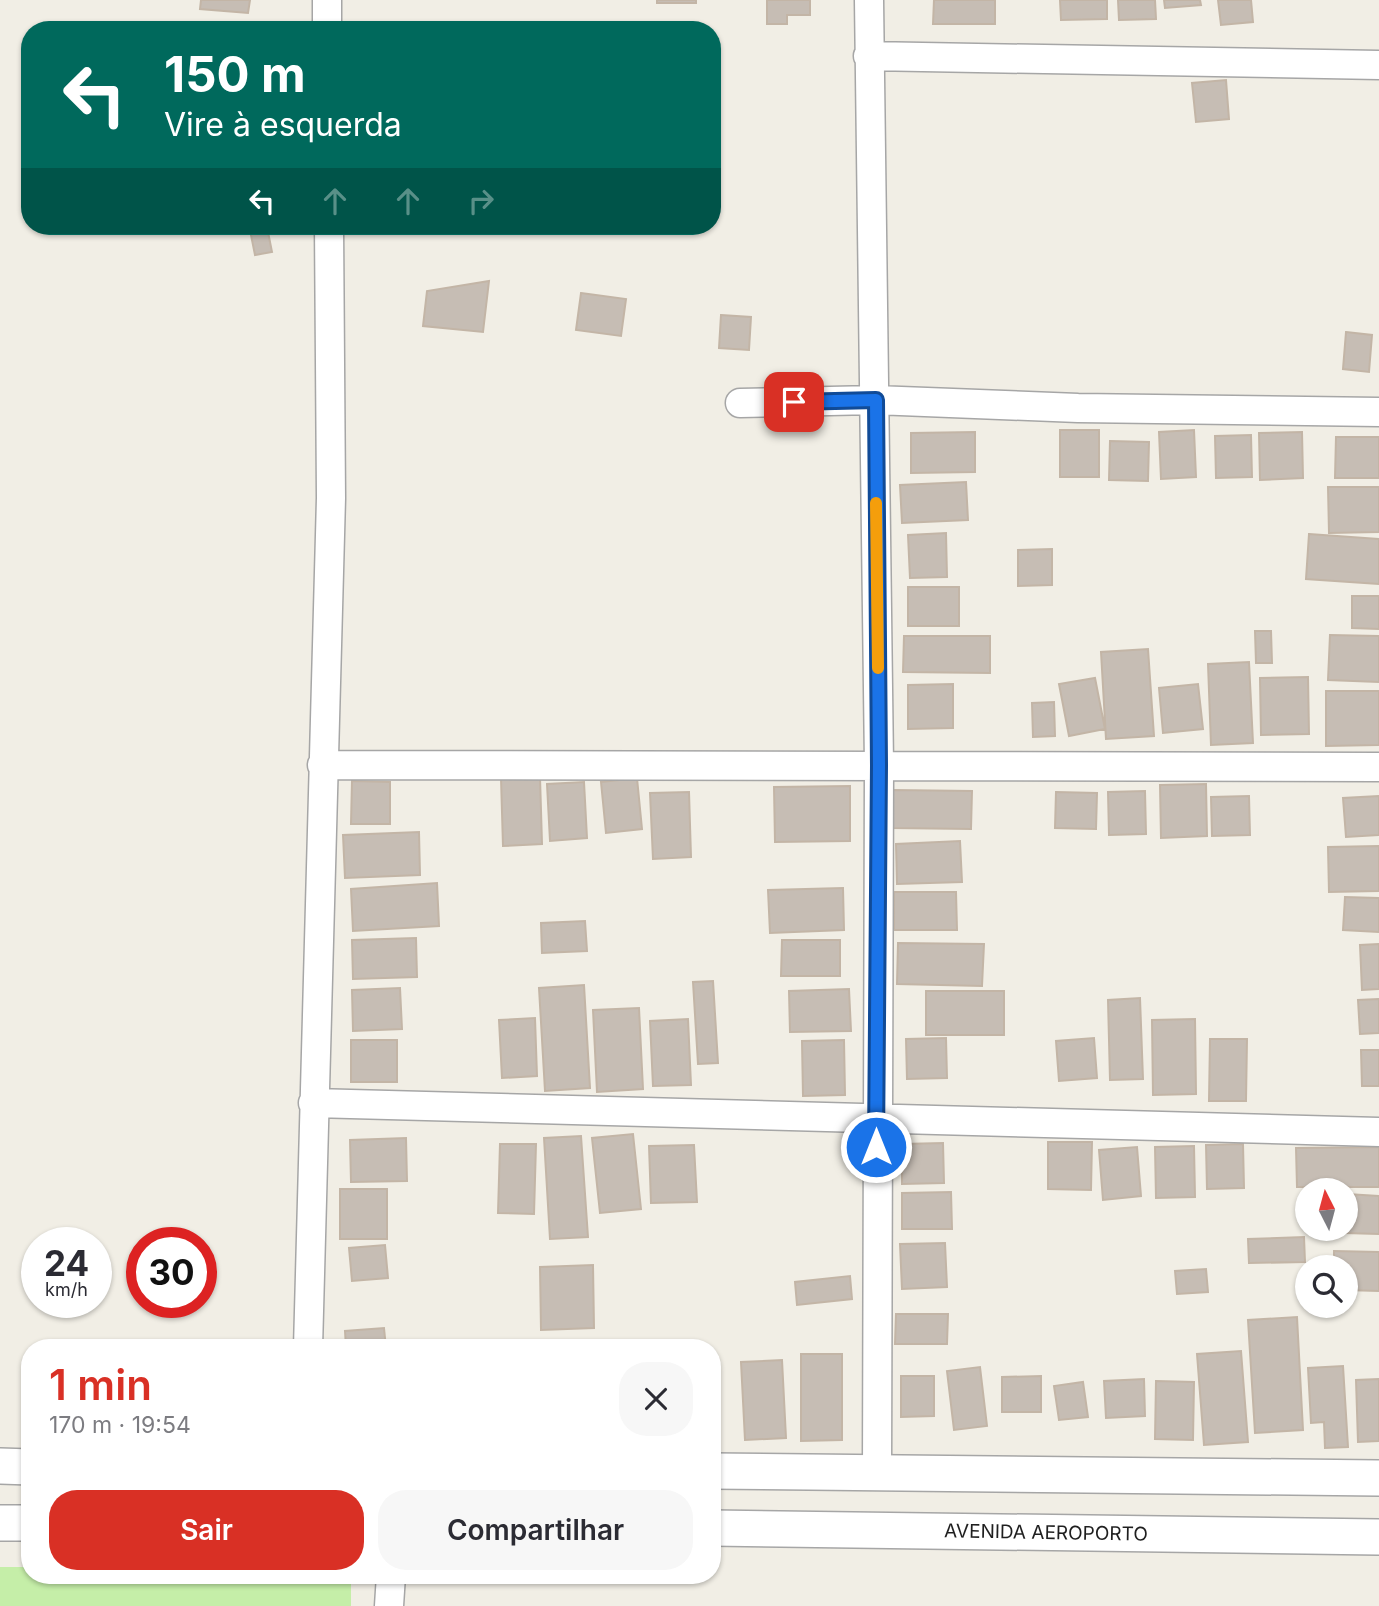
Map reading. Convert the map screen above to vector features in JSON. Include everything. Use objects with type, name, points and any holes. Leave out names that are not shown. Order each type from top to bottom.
[{"type":"street","points":[[327,0],[327,21]]},
{"type":"street","points":[[869,0],[879,765],[877,1472]]},
{"type":"street","points":[[868,56],[1379,65]]},
{"type":"street","points":[[308,1339],[331,498],[329,235]]},
{"type":"street","points":[[740,403],[876,400],[1078,408],[1379,412]]},
{"type":"street","points":[[322,765],[1379,767]]},
{"type":"street","points":[[313,1103],[1379,1132]]},
{"type":"street","points":[[0,1466],[21,1467]]},
{"type":"street","points":[[721,1471],[1379,1478]]},
{"type":"street","points":[[0,1523],[21,1523]]},
{"type":"street","name":"AVENIDA AEROPORTO","points":[[721,1528],[1379,1537]]},
{"type":"street","points":[[389,1606],[390,1584]]},
{"type":"green space","points":[[0,1567],[21,1567],[21,1584],[351,1584],[351,1606],[0,1606]]},
{"type":"building","points":[[201,0],[250,0],[248,13],[200,9]]},
{"type":"building","points":[[657,0],[696,0],[696,3],[657,3]]},
{"type":"building","points":[[767,0],[810,0],[810,15],[787,15],[787,24],[767,24]]},
{"type":"building","points":[[934,0],[995,0],[995,24],[933,24]]},
{"type":"building","points":[[1060,0],[1107,0],[1107,19],[1061,20]]},
{"type":"building","points":[[1118,0],[1155,0],[1156,19],[1119,20]]},
{"type":"building","points":[[1164,0],[1200,0],[1201,5],[1165,8]]},
{"type":"building","points":[[1218,0],[1251,0],[1253,22],[1221,25]]},
{"type":"building","points":[[1226,80],[1229,119],[1196,122],[1192,83]]},
{"type":"building","points":[[251,235],[269,235],[272,252],[255,255]]},
{"type":"building","points":[[489,281],[483,332],[423,326],[427,291]]},
{"type":"building","points":[[581,293],[626,299],[621,336],[576,330]]},
{"type":"building","points":[[721,315],[751,317],[749,350],[719,348]]},
{"type":"building","points":[[1346,332],[1372,335],[1369,372],[1343,369]]},
{"type":"building","points":[[1060,430],[1099,430],[1099,477],[1060,477]]},
{"type":"building","points":[[1194,430],[1196,477],[1161,479],[1159,432]]},
{"type":"building","points":[[975,432],[975,472],[911,473],[911,433]]},
{"type":"building","points":[[1302,432],[1303,478],[1260,480],[1259,433]]},
{"type":"building","points":[[1251,435],[1252,477],[1216,478],[1215,436]]},
{"type":"building","points":[[1336,437],[1379,437],[1379,478],[1335,478]]},
{"type":"building","points":[[1110,441],[1149,442],[1148,481],[1109,480]]},
{"type":"building","points":[[966,482],[968,520],[902,523],[900,485]]},
{"type":"building","points":[[1328,487],[1379,487],[1379,532],[1329,533]]},
{"type":"building","points":[[946,533],[947,577],[910,578],[908,535]]},
{"type":"building","points":[[1309,534],[1379,539],[1379,584],[1306,579]]},
{"type":"building","points":[[1052,549],[1052,585],[1018,586],[1018,550]]},
{"type":"building","points":[[908,587],[959,587],[959,626],[908,626]]},
{"type":"building","points":[[1352,596],[1379,596],[1379,629],[1352,628]]},
{"type":"building","points":[[1255,631],[1271,631],[1272,663],[1256,663]]},
{"type":"building","points":[[1330,635],[1379,636],[1379,682],[1328,680]]},
{"type":"building","points":[[904,636],[990,636],[990,673],[903,672]]},
{"type":"building","points":[[1148,649],[1154,736],[1106,739],[1101,652]]},
{"type":"building","points":[[1249,662],[1253,743],[1211,745],[1208,664]]},
{"type":"building","points":[[1308,677],[1309,734],[1261,735],[1260,678]]},
{"type":"building","points":[[1095,678],[1105,729],[1069,736],[1059,684]]},
{"type":"building","points":[[953,684],[953,728],[908,729],[908,685]]},
{"type":"building","points":[[1198,684],[1203,729],[1163,733],[1159,688]]},
{"type":"building","points":[[1326,691],[1379,691],[1379,745],[1326,746]]},
{"type":"building","points":[[1054,702],[1055,736],[1033,737],[1032,703]]},
{"type":"building","points":[[540,777],[542,844],[503,846],[501,778]]},
{"type":"building","points":[[637,778],[642,829],[606,833],[601,782]]},
{"type":"building","points":[[352,781],[390,782],[390,824],[351,824]]},
{"type":"building","points":[[584,782],[587,838],[550,841],[547,784]]},
{"type":"building","points":[[1206,784],[1207,836],[1161,838],[1160,785]]},
{"type":"building","points":[[850,786],[850,841],[775,842],[774,787]]},
{"type":"building","points":[[893,790],[972,791],[971,829],[892,828]]},
{"type":"building","points":[[1145,791],[1146,834],[1109,835],[1108,792]]},
{"type":"building","points":[[689,792],[691,857],[653,859],[650,793]]},
{"type":"building","points":[[1056,792],[1097,793],[1096,829],[1055,828]]},
{"type":"building","points":[[1249,796],[1250,835],[1212,836],[1211,797]]},
{"type":"building","points":[[1379,796],[1379,835],[1346,837],[1343,798]]},
{"type":"building","points":[[419,832],[420,875],[345,878],[343,835]]},
{"type":"building","points":[[960,841],[962,882],[897,884],[896,844]]},
{"type":"building","points":[[1379,846],[1379,891],[1329,892],[1328,847]]},
{"type":"building","points":[[437,883],[439,926],[353,931],[351,889]]},
{"type":"building","points":[[843,888],[844,930],[770,933],[768,890]]},
{"type":"building","points":[[894,892],[956,892],[957,930],[894,930]]},
{"type":"building","points":[[1345,897],[1379,898],[1379,932],[1343,930]]},
{"type":"building","points":[[585,921],[587,951],[542,953],[541,923]]},
{"type":"building","points":[[416,938],[417,977],[353,979],[352,940]]},
{"type":"building","points":[[782,940],[840,940],[840,976],[781,976]]},
{"type":"building","points":[[898,943],[984,944],[982,986],[897,984]]},
{"type":"building","points":[[1379,944],[1379,989],[1362,990],[1360,945]]},
{"type":"building","points":[[713,981],[718,1063],[698,1064],[693,982]]},
{"type":"building","points":[[584,985],[590,1088],[545,1091],[539,988]]},
{"type":"building","points":[[400,988],[402,1029],[353,1031],[352,990]]},
{"type":"building","points":[[849,989],[851,1031],[790,1032],[789,991]]},
{"type":"building","points":[[926,991],[1004,991],[1004,1035],[926,1035]]},
{"type":"building","points":[[1140,998],[1143,1079],[1110,1080],[1108,1000]]},
{"type":"building","points":[[1379,999],[1379,1033],[1360,1034],[1358,1000]]},
{"type":"building","points":[[639,1008],[643,1089],[597,1092],[593,1010]]},
{"type":"building","points":[[535,1018],[537,1076],[502,1078],[499,1020]]},
{"type":"building","points":[[688,1019],[691,1085],[653,1086],[650,1021]]},
{"type":"building","points":[[1195,1019],[1196,1094],[1153,1095],[1152,1020]]},
{"type":"building","points":[[946,1038],[947,1078],[907,1079],[906,1039]]},
{"type":"building","points":[[1094,1038],[1097,1078],[1059,1081],[1056,1041]]},
{"type":"building","points":[[1210,1039],[1247,1039],[1246,1101],[1209,1101]]},
{"type":"building","points":[[351,1040],[397,1040],[397,1082],[351,1082]]},
{"type":"building","points":[[844,1040],[845,1095],[803,1096],[802,1041]]},
{"type":"building","points":[[1361,1050],[1379,1050],[1379,1086],[1362,1086]]},
{"type":"building","points":[[633,1134],[641,1209],[600,1213],[592,1138]]},
{"type":"building","points":[[581,1136],[588,1237],[550,1239],[544,1138]]},
{"type":"building","points":[[406,1138],[407,1181],[351,1182],[350,1140]]},
{"type":"building","points":[[1048,1142],[1092,1142],[1091,1190],[1048,1189]]},
{"type":"building","points":[[943,1143],[944,1183],[902,1184],[902,1144]]},
{"type":"building","points":[[500,1144],[536,1144],[534,1214],[498,1213]]},
{"type":"building","points":[[1243,1144],[1244,1188],[1207,1189],[1206,1145]]},
{"type":"building","points":[[694,1145],[697,1202],[651,1203],[649,1146]]},
{"type":"building","points":[[1194,1146],[1195,1197],[1156,1198],[1155,1147]]},
{"type":"building","points":[[1137,1147],[1141,1196],[1103,1200],[1099,1150]]},
{"type":"building","points":[[1379,1147],[1379,1187],[1358,1187],[1358,1178],[1297,1178],[1296,1148]]},
{"type":"building","points":[[340,1189],[387,1189],[387,1239],[340,1239]]},
{"type":"building","points":[[951,1192],[952,1229],[902,1229],[902,1193]]},
{"type":"building","points":[[1358,1195],[1379,1196],[1379,1234],[1358,1233]]},
{"type":"building","points":[[1295,1237],[1295,1241],[1304,1241],[1305,1255],[1295,1255],[1295,1262],[1249,1263],[1248,1239]]},
{"type":"building","points":[[945,1243],[947,1287],[902,1289],[900,1244]]},
{"type":"building","points":[[385,1245],[388,1278],[352,1281],[349,1248]]},
{"type":"building","points":[[1334,1251],[1379,1252],[1379,1291],[1358,1290],[1358,1255],[1334,1255]]},
{"type":"building","points":[[593,1265],[594,1328],[541,1330],[540,1267]]},
{"type":"building","points":[[1206,1269],[1208,1292],[1177,1294],[1175,1271]]},
{"type":"building","points":[[850,1276],[852,1299],[797,1305],[795,1282]]},
{"type":"building","points":[[896,1314],[948,1314],[947,1344],[895,1344]]},
{"type":"building","points":[[1297,1318],[1303,1430],[1255,1433],[1248,1320]]},
{"type":"building","points":[[384,1328],[385,1339],[345,1339],[345,1331]]},
{"type":"building","points":[[1241,1351],[1248,1442],[1204,1445],[1197,1354]]},
{"type":"building","points":[[801,1354],[842,1354],[842,1440],[801,1441]]},
{"type":"building","points":[[782,1360],[786,1438],[745,1440],[741,1362]]},
{"type":"building","points":[[1343,1366],[1348,1447],[1325,1448],[1324,1422],[1311,1423],[1308,1368]]},
{"type":"building","points":[[980,1367],[987,1426],[954,1430],[947,1371]]},
{"type":"building","points":[[901,1376],[934,1376],[934,1416],[901,1417]]},
{"type":"building","points":[[1041,1376],[1041,1412],[1002,1412],[1002,1377]]},
{"type":"building","points":[[1144,1379],[1145,1416],[1106,1418],[1104,1381]]},
{"type":"building","points":[[1379,1379],[1379,1441],[1358,1442],[1356,1380]]},
{"type":"building","points":[[1156,1381],[1194,1382],[1193,1440],[1155,1439]]},
{"type":"building","points":[[1083,1382],[1088,1417],[1059,1420],[1054,1386]]},
{"type":"slow traffic","points":[[876,503],[878,668]]},
{"type":"route","points":[[794,402],[876,400],[879,765],[876,1147]]}]
